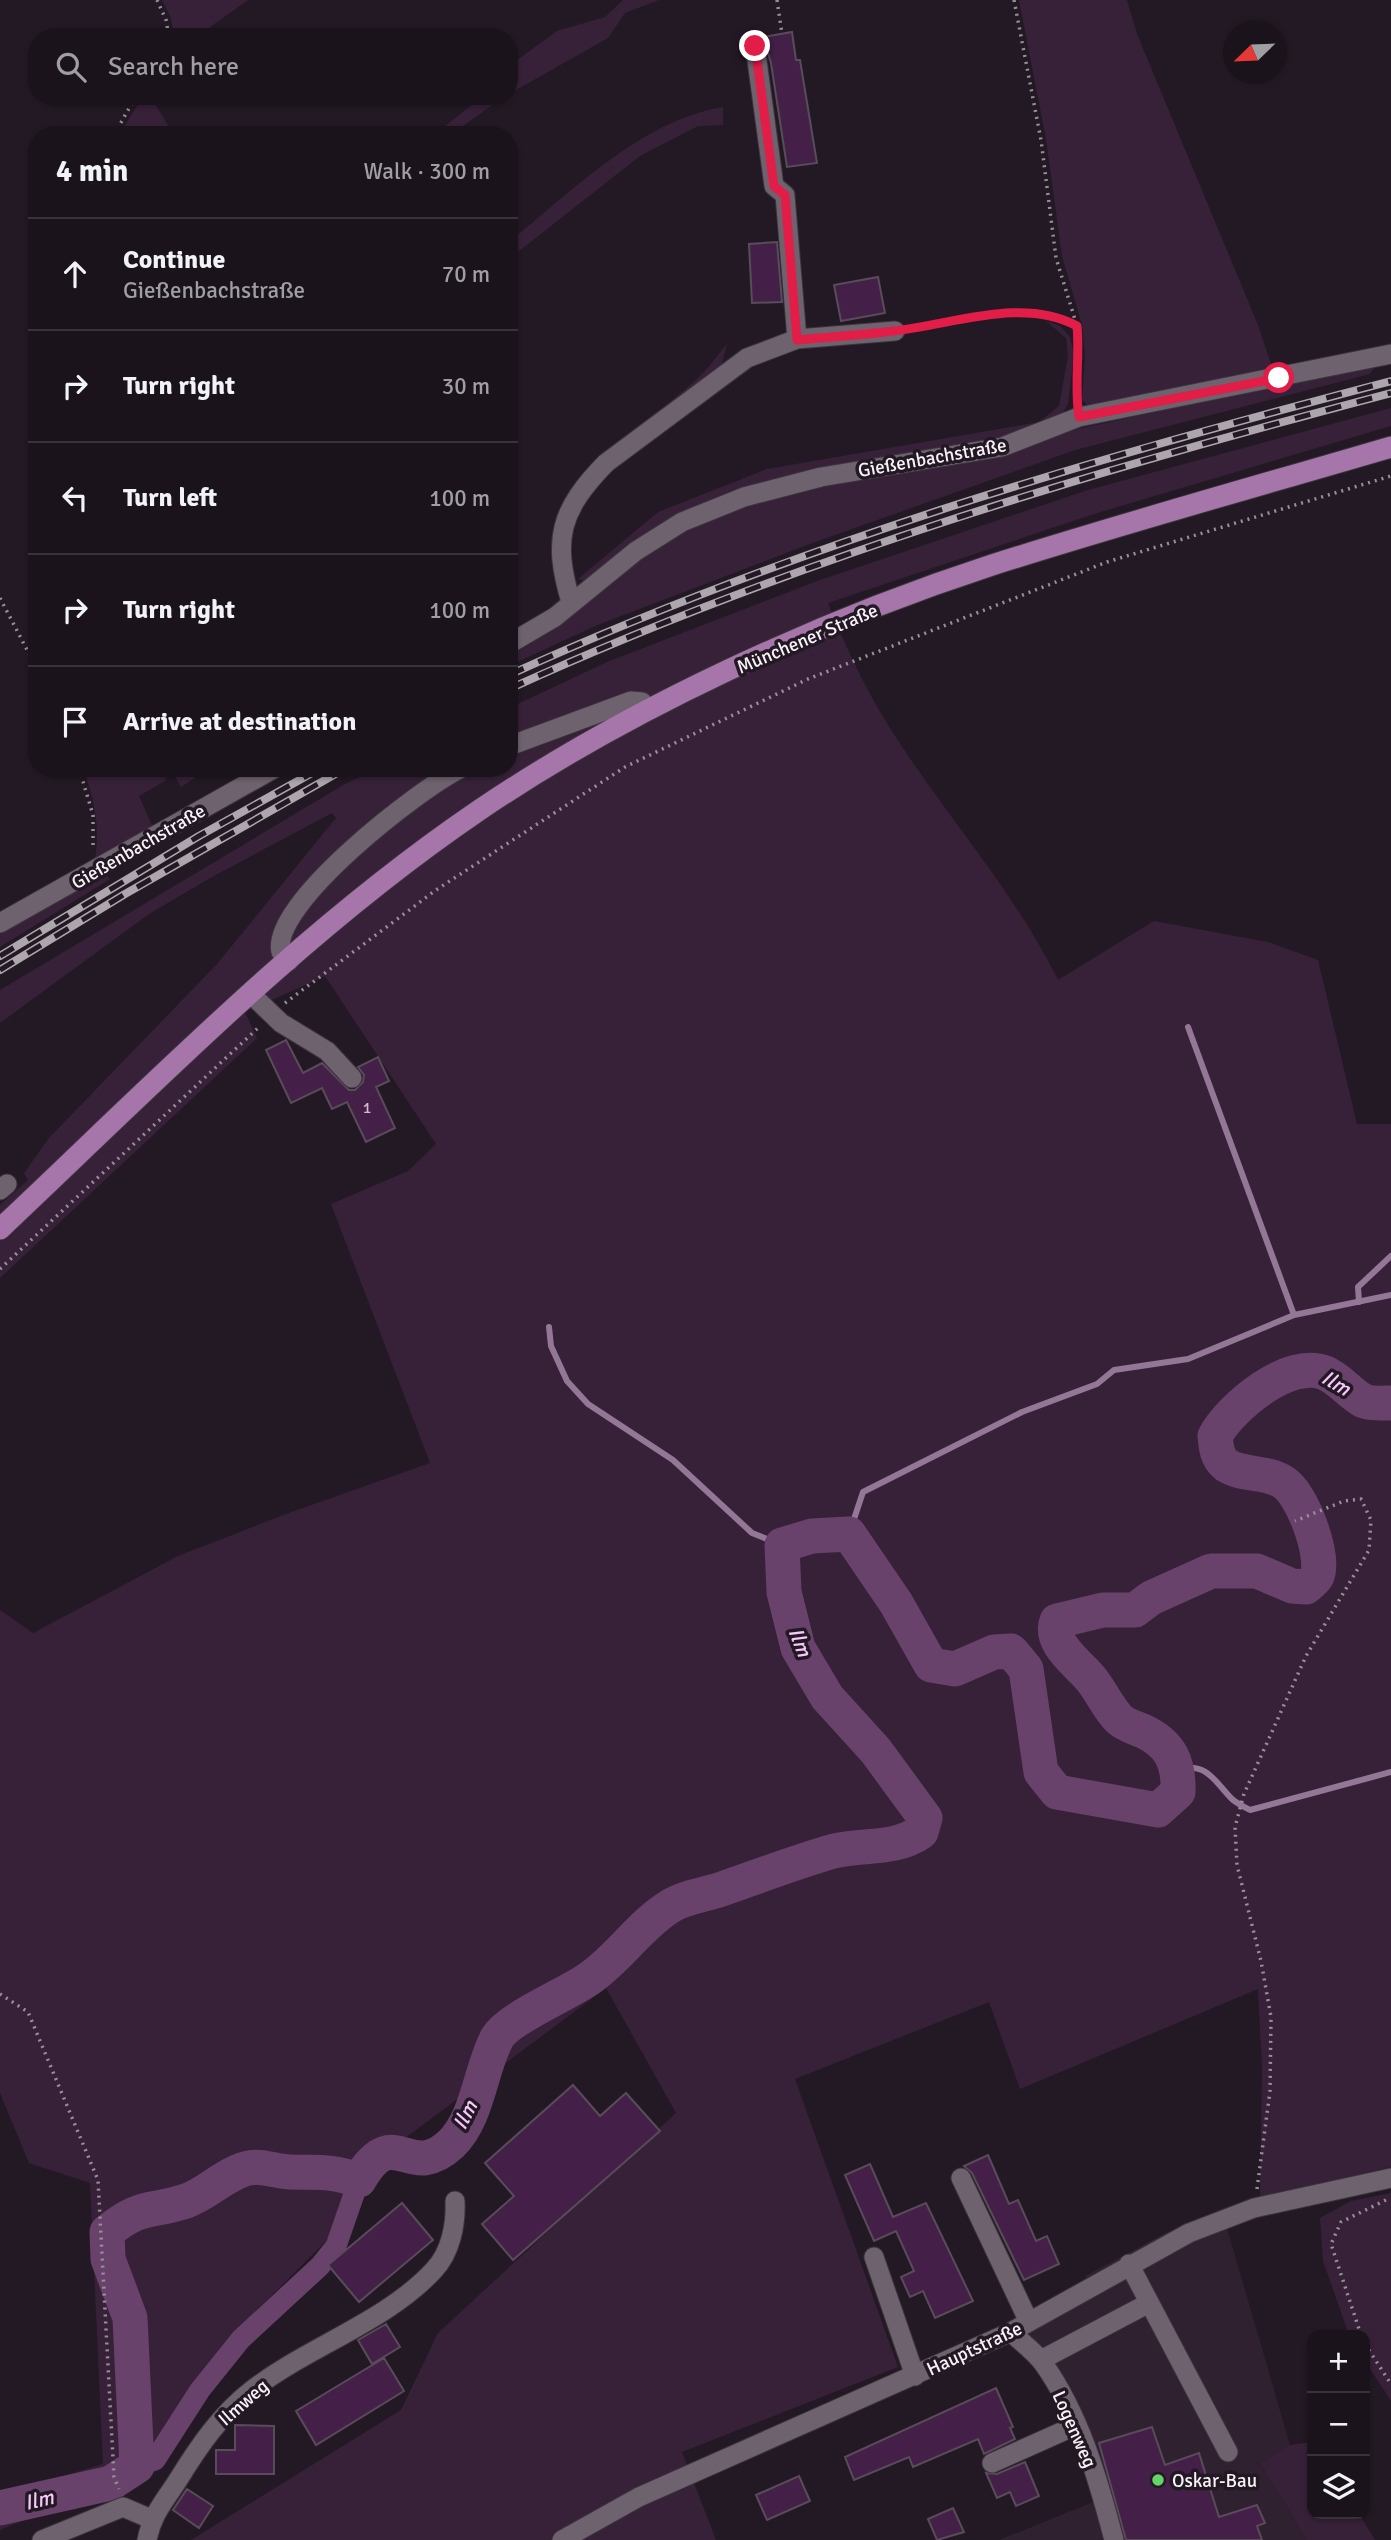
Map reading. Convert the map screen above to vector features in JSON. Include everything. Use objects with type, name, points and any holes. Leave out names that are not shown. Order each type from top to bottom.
[{"type":"main road","name":"Münchener Straße","points":[[0,1229],[251,993],[390,876],[478,811],[648,710],[826,628],[989,566],[1391,447]]},
{"type":"street","points":[[755,46],[774,186],[785,195],[797,340]]},
{"type":"street","points":[[571,602],[562,574],[560,540],[570,510],[587,482],[658,422],[747,358],[797,340],[895,331]]},
{"type":"street","name":"Gießenbachstraße","points":[[518,639],[555,617],[636,551],[682,522],[744,497],[821,477],[1002,447],[1079,417],[1391,354]]},
{"type":"street","points":[[518,743],[631,701],[642,702],[648,710]]},
{"type":"street","name":"Gießenbachstraße","points":[[0,923],[259,777]]},
{"type":"street","points":[[289,961],[281,952],[281,934],[312,891],[374,829],[408,801],[447,777]]},
{"type":"street","points":[[251,993],[281,1023],[327,1051],[352,1078]]},
{"type":"street","points":[[961,2178],[1029,2322]]},
{"type":"street","name":"Hauptstraße","points":[[562,2540],[639,2497],[1011,2332],[1129,2264],[1189,2234],[1254,2208],[1391,2178]]},
{"type":"street","name":"Ilmweg","points":[[147,2540],[151,2519],[215,2425],[251,2390],[306,2354],[393,2305],[436,2268],[456,2227],[455,2201]]},
{"type":"street","points":[[874,2257],[915,2376]]},
{"type":"street","points":[[1129,2264],[1228,2452]]},
{"type":"street","points":[[1041,2360],[1149,2303]]},
{"type":"street","name":"Logenweg","points":[[1011,2332],[1041,2360],[1077,2425],[1114,2540]]},
{"type":"street","points":[[992,2463],[1077,2425]]},
{"type":"street","points":[[42,2540],[123,2507],[151,2519]]},
{"type":"path","points":[[157,0],[167,28]]},
{"type":"path","points":[[777,0],[782,34]]},
{"type":"path","points":[[1014,0],[1041,140],[1056,258],[1077,326],[1080,355],[1076,402],[1079,417]]},
{"type":"path","points":[[119,126],[131,105]]},
{"type":"path","points":[[895,331],[1028,313],[1053,315],[1077,326]]},
{"type":"path","points":[[0,1269],[298,991],[436,890],[625,767],[808,679],[1107,562],[1391,476]]},
{"type":"path","points":[[0,598],[28,652]]},
{"type":"path","points":[[82,777],[93,815],[94,842],[89,875]]},
{"type":"path","points":[[1254,2208],[1270,2091],[1272,2017],[1237,1865],[1234,1827],[1244,1794],[1306,1656],[1368,1550],[1371,1520],[1362,1499],[1344,1501],[1295,1521]]},
{"type":"path","points":[[0,1994],[28,2012],[98,2180],[114,2477],[118,2487]]},
{"type":"path","points":[[1359,2330],[1331,2244],[1341,2222],[1391,2197]]},
{"type":"path","points":[[1370,2352],[1391,2384]]},
{"type":"shaded area","points":[[162,0],[248,0],[209,28],[173,28]]},
{"type":"shaded area","points":[[623,0],[659,0],[625,13],[608,38],[518,89],[518,59],[557,31],[605,17]]},
{"type":"shaded area","points":[[1019,0],[1127,0],[1137,34],[1258,325],[1274,373],[1092,409],[1082,400],[1085,355],[1082,325],[1062,256],[1046,139]]},
{"type":"shaded area","points":[[137,105],[156,105],[168,126],[125,126]]},
{"type":"shaded area","points":[[472,105],[492,105],[463,126],[445,126]]},
{"type":"shaded area","points":[[723,107],[723,125],[698,126],[640,156],[518,252],[518,235],[583,181],[636,142],[693,115]]},
{"type":"shaded area","points":[[1046,321],[1060,326],[1070,337],[1074,355],[1068,404],[1060,418],[1001,441],[742,490],[586,581],[578,579],[658,512],[767,469],[1039,422],[1059,406],[1068,356],[1066,338]]},
{"type":"shaded area","points":[[727,344],[720,372],[655,419],[562,506],[576,485],[608,451],[699,377]]},
{"type":"shaded area","points":[[1377,364],[1370,374],[1075,450],[807,545],[595,626],[518,662],[518,643],[640,555],[685,529],[746,505],[824,485],[1003,454],[1078,429]]},
{"type":"shaded area","points":[[1391,408],[1391,426],[1094,514],[828,603],[861,676],[890,728],[1004,889],[1058,980],[1154,921],[1268,942],[1318,960],[1357,1124],[1391,1124],[1391,2167],[1260,2197],[1262,2069],[1258,1989],[1020,2089],[989,2002],[795,2079],[898,2367],[682,2452],[716,2540],[191,2540],[401,2410],[438,2333],[676,2113],[606,1988],[365,2168],[342,2225],[242,2325],[142,2472],[0,2530],[0,2495],[103,2464],[90,2183],[29,2163],[0,2093],[0,1610],[33,1633],[178,1556],[430,1463],[331,1204],[408,1171],[436,1144],[325,976],[245,1012],[257,1038],[0,1278],[0,1205],[28,1180],[24,1173],[49,1138],[217,964],[336,818],[332,813],[149,914],[0,1023],[0,990],[360,777],[518,777],[518,704],[607,662],[820,580],[1088,490]]},
{"type":"shaded area","points":[[86,777],[167,777],[165,781],[139,796],[154,830],[94,864],[97,839],[91,792]]},
{"type":"shaded area","points":[[175,777],[196,777],[181,787]]},
{"type":"shaded area","points":[[106,874],[110,879],[0,947],[0,931]]},
{"type":"shaded area","points":[[1391,2193],[1391,2401],[1370,2369],[1370,2330],[1347,2330],[1323,2261],[1320,2218],[1351,2201]]},
{"type":"shaded area","points":[[1222,2211],[1290,2445],[1260,2463],[1307,2540],[999,2540],[1103,2498],[1077,2425],[1011,2332],[1089,2287],[1085,2276],[1164,2234]]},
{"type":"shaded area","points":[[1307,2443],[1307,2519],[1362,2519],[1375,2540],[1307,2540],[1260,2463],[1290,2445]]},
{"type":"building","points":[[792,32],[796,60],[800,60],[817,163],[787,167],[771,63],[763,37]]},
{"type":"building","points":[[777,242],[782,302],[752,303],[749,244]]},
{"type":"building","points":[[878,277],[885,313],[841,321],[834,285]]},
{"type":"building","points":[[286,1040],[303,1073],[322,1063],[349,1090],[355,1090],[363,1082],[364,1075],[358,1067],[378,1057],[389,1081],[376,1087],[395,1128],[366,1142],[347,1102],[332,1109],[322,1088],[291,1103],[266,1050]]},
{"type":"building","points":[[573,2085],[600,2116],[626,2093],[660,2131],[513,2260],[482,2224],[514,2196],[485,2163]]},
{"type":"building","points":[[988,2155],[1009,2204],[1018,2200],[1036,2241],[1047,2236],[1059,2264],[1024,2280],[972,2173],[964,2166]]},
{"type":"building","points":[[870,2164],[893,2217],[926,2203],[973,2301],[935,2318],[923,2291],[910,2297],[901,2277],[914,2271],[896,2231],[874,2241],[845,2175]]},
{"type":"building","points":[[402,2203],[433,2240],[359,2302],[328,2265]]},
{"type":"building","points":[[386,2324],[400,2347],[372,2364],[358,2340]]},
{"type":"building","points":[[384,2358],[404,2391],[316,2445],[296,2411]]},
{"type":"building","points":[[996,2388],[1013,2427],[1010,2428],[1015,2439],[984,2454],[978,2439],[913,2467],[909,2457],[854,2480],[845,2457]]},
{"type":"building","points":[[235,2425],[274,2426],[274,2474],[216,2474],[216,2450],[235,2450]]},
{"type":"building","name":"Oskar-Bau","points":[[1152,2427],[1165,2465],[1199,2453],[1219,2517],[1257,2505],[1265,2523],[1257,2526],[1262,2540],[1126,2540],[1099,2443]]},
{"type":"building","points":[[1025,2462],[1039,2496],[1016,2506],[1010,2492],[997,2498],[986,2473],[997,2474]]},
{"type":"building","points":[[799,2476],[810,2501],[767,2520],[756,2495]]},
{"type":"building","points":[[187,2489],[213,2506],[199,2528],[173,2510]]},
{"type":"building","points":[[953,2508],[964,2532],[937,2540],[928,2519]]},
{"type":"waterway","points":[[1188,1027],[1294,1315]]},
{"type":"waterway","points":[[1359,1302],[1358,1287],[1391,1256]]},
{"type":"waterway","points":[[849,1534],[863,1492],[1022,1412],[1097,1384],[1114,1370],[1188,1359],[1294,1315],[1391,1295]]},
{"type":"waterway","points":[[549,1327],[551,1346],[567,1381],[588,1404],[673,1460],[752,1533],[782,1545]]},
{"type":"waterway","name":"Ilm","points":[[0,2508],[111,2483],[137,2466],[130,2318],[108,2259],[107,2232],[119,2223],[137,2213],[193,2198],[244,2169],[257,2167],[324,2173],[359,2180],[383,2154],[393,2152],[424,2158],[436,2155],[451,2144],[467,2121],[491,2051],[503,2030],[590,1978],[648,1923],[669,1907],[819,1855],[901,1842],[921,1832],[925,1818],[876,1751],[827,1697],[798,1648],[784,1592],[782,1545],[812,1536],[849,1534],[896,1603],[931,1665],[955,1669],[994,1652],[1011,1651],[1026,1669],[1041,1772],[1057,1792],[1158,1810],[1178,1792],[1175,1763],[1167,1748],[1153,1736],[1124,1723],[1115,1715],[1091,1679],[1061,1645],[1055,1629],[1057,1621],[1103,1610],[1135,1610],[1151,1598],[1211,1571],[1257,1571],[1292,1586],[1306,1587],[1317,1576],[1318,1554],[1310,1525],[1297,1498],[1283,1482],[1226,1465],[1219,1456],[1215,1436],[1247,1399],[1262,1388],[1295,1372],[1311,1370],[1325,1373],[1364,1401],[1391,1403]]},
{"type":"waterway","points":[[1179,1769],[1203,1770],[1232,1799],[1250,1810],[1391,1772]]},
{"type":"waterway","points":[[137,2466],[155,2460],[200,2390],[241,2339],[320,2266],[336,2246],[359,2180]]},
{"type":"railway","points":[[518,671],[724,586],[944,509],[1166,442],[1391,381]]},
{"type":"railway","points":[[518,685],[724,599],[943,522],[1166,454],[1391,393]]},
{"type":"railway","points":[[0,956],[199,836],[305,777]]},
{"type":"railway","points":[[0,970],[125,894],[330,777]]},
{"type":"place","name":"Oskar-Bau","points":[[1158,2480]]},
{"type":"route","points":[[755,46],[774,186],[785,195],[797,340],[895,331],[979,317],[1028,313],[1053,315],[1077,326],[1080,355],[1076,402],[1079,417],[1279,378]]}]
